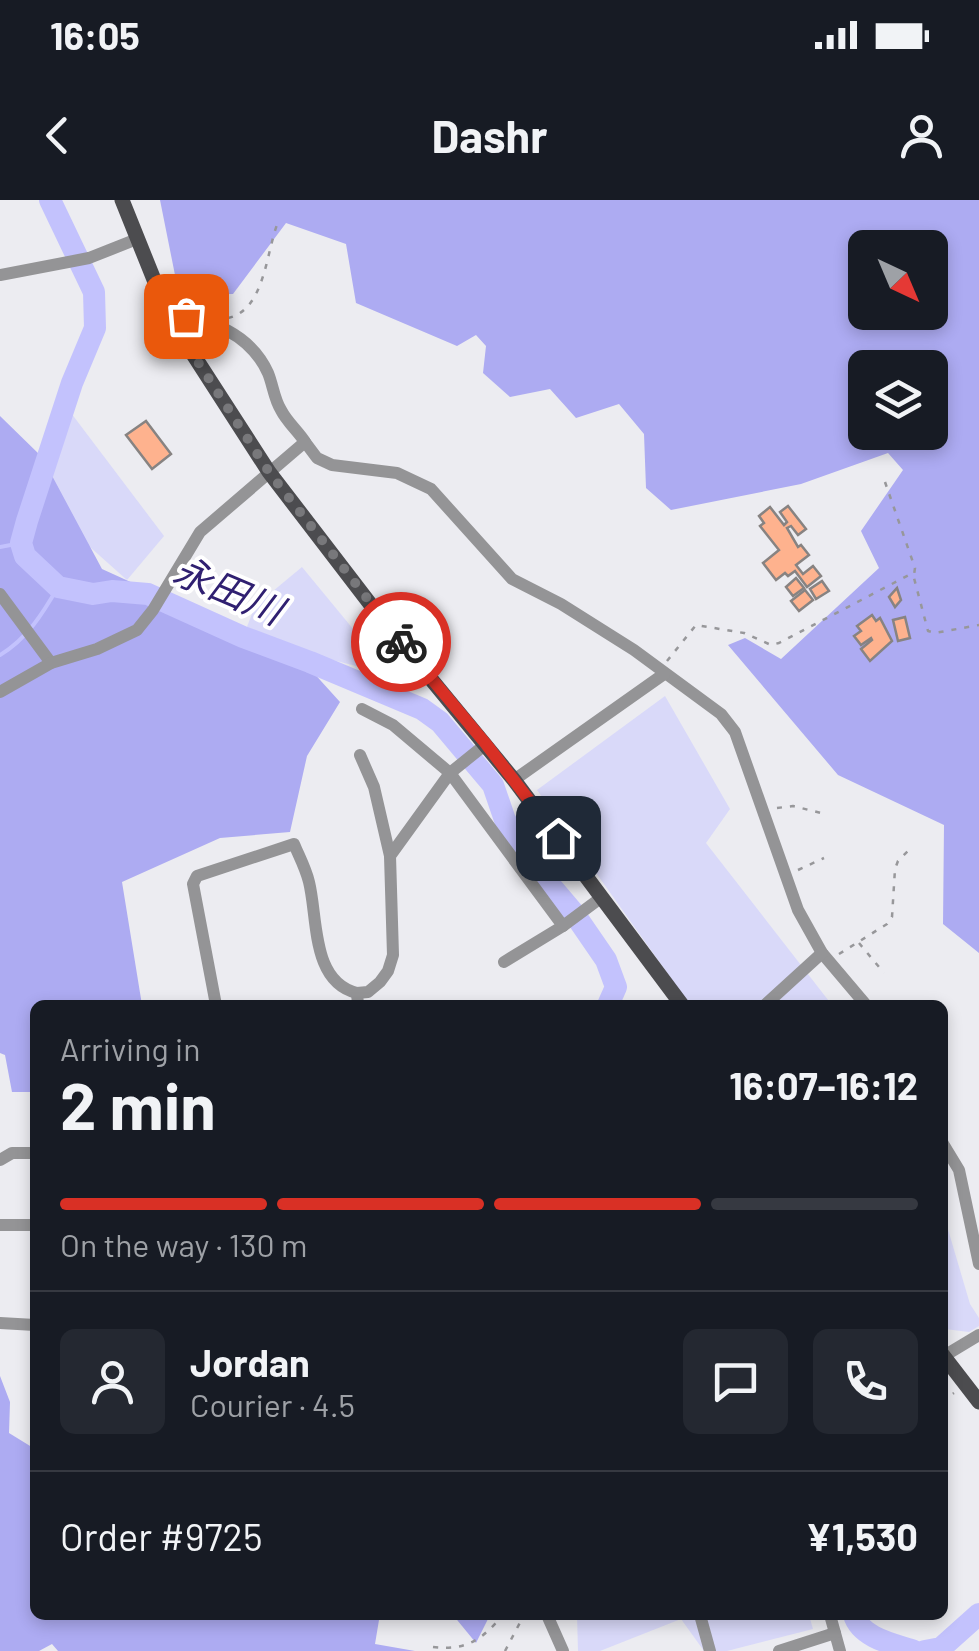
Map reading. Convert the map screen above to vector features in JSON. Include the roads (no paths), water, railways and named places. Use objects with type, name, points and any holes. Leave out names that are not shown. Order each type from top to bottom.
[{"type":"main road","points":[[122,200],[169,317],[269,472],[384,622],[514,780],[598,900],[678,1000]]},
{"type":"main road","points":[[948,1360],[979,1402]]},
{"type":"street","points":[[0,275],[89,258],[136,239]]},
{"type":"street","points":[[169,317],[186,316],[206,322],[246,342],[267,372],[282,413],[317,458],[332,465],[397,473],[431,488],[512,579],[561,604],[731,724],[766,812],[798,910],[826,958],[862,1000]]},
{"type":"street","points":[[0,692],[51,663],[137,630],[200,532],[305,442]]},
{"type":"street","points":[[0,594],[51,663]]},
{"type":"street","points":[[514,780],[662,672]]},
{"type":"street","points":[[362,709],[393,725],[453,770],[566,924]]},
{"type":"street","points":[[390,856],[453,770],[483,746]]},
{"type":"street","points":[[215,1000],[193,884],[197,876],[294,844],[308,878],[322,960],[333,979],[358,999],[388,971],[394,955],[390,856],[374,787],[360,755]]},
{"type":"street","points":[[504,962],[598,900]]},
{"type":"street","points":[[772,1000],[826,958]]},
{"type":"street","points":[[0,1160],[30,1152]]},
{"type":"street","points":[[948,1152],[959,1170],[979,1264]]},
{"type":"street","points":[[0,1225],[30,1225]]},
{"type":"street","points":[[0,1323],[30,1325]]},
{"type":"street","points":[[948,1353],[979,1335]]},
{"type":"street","points":[[549,1620],[563,1651]]},
{"type":"street","points":[[701,1620],[710,1651]]},
{"type":"street","points":[[831,1620],[840,1651]]},
{"type":"street","points":[[779,1651],[835,1633]]},
{"type":"waterway","name":"永田川","points":[[50,200],[94,292],[95,328],[72,383],[27,521],[21,543],[25,556],[58,587],[93,594],[148,594],[422,709],[440,722],[493,785],[505,820],[606,960],[616,987],[610,1000]]},
{"type":"waterway","points":[[0,547],[21,543]]},
{"type":"waterway","points":[[0,655],[26,633],[58,587]]},
{"type":"waterway","name":"永田川","points":[[925,1651],[941,1648],[979,1614]]},
{"type":"waterway","name":"永田川","points":[[856,1620],[871,1635],[914,1651]]}]
